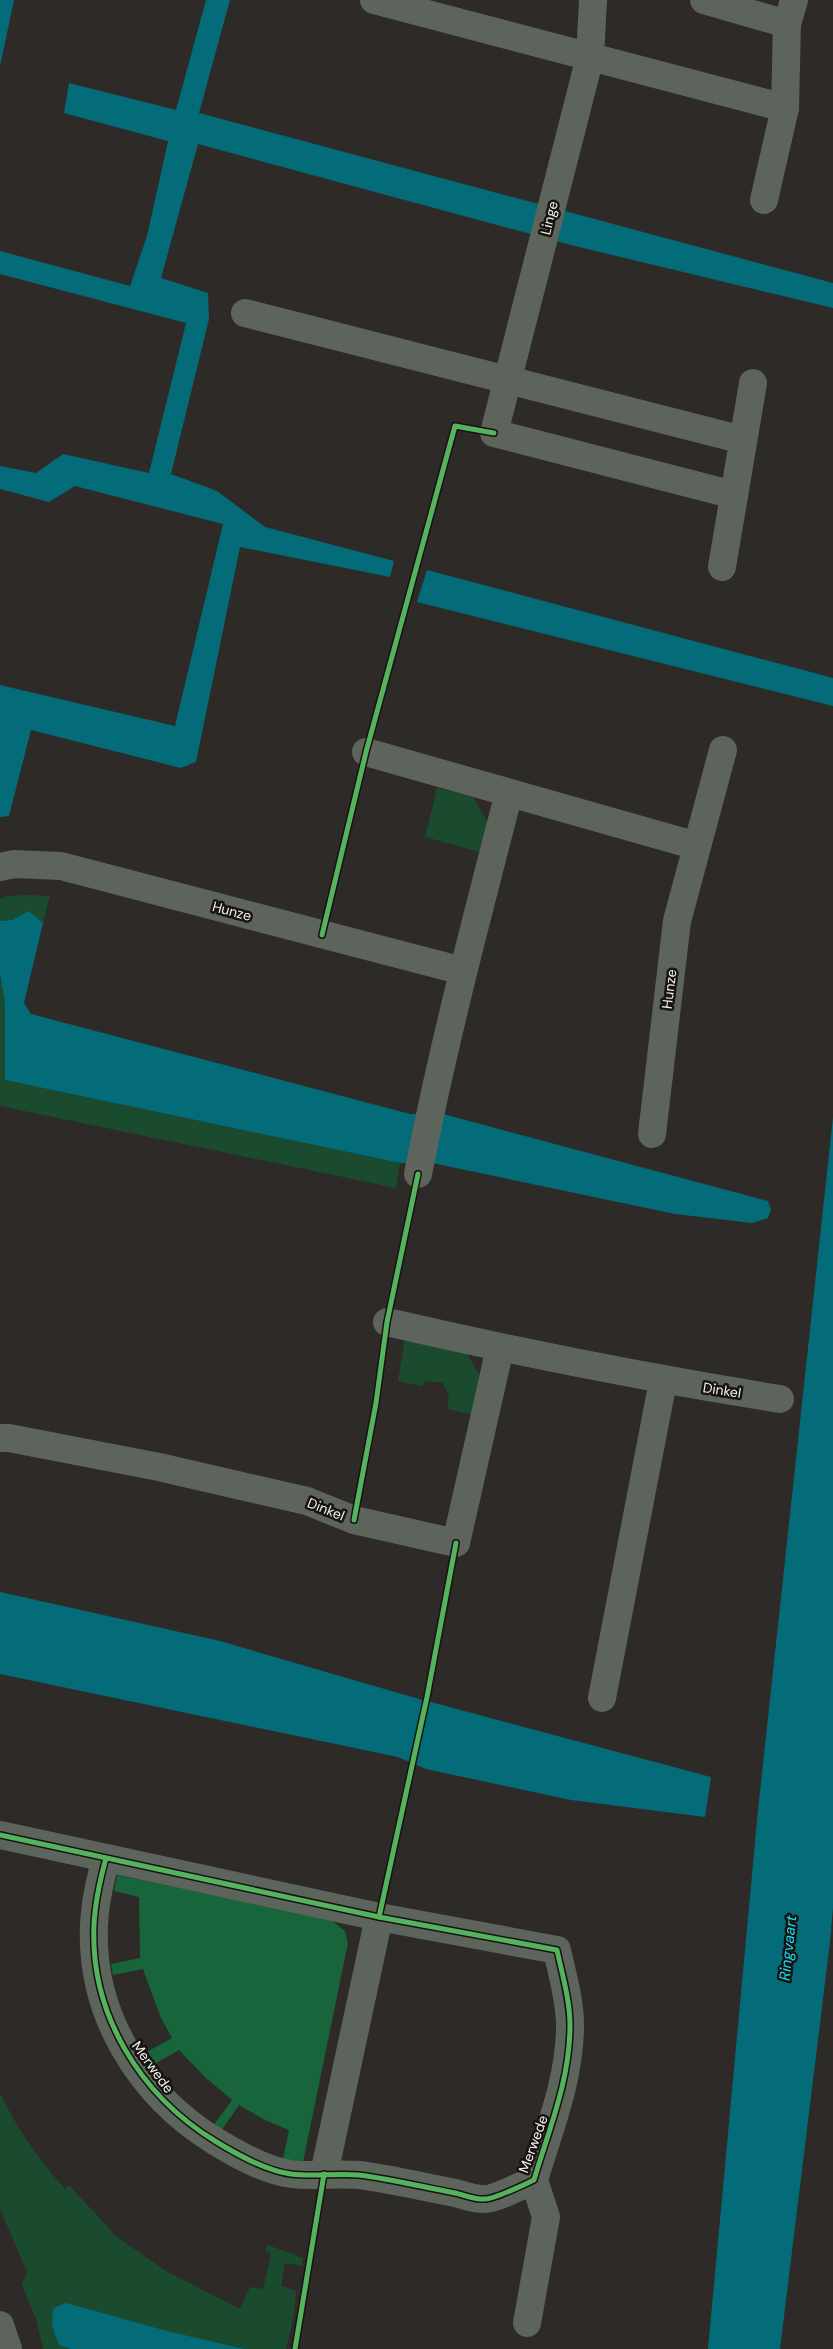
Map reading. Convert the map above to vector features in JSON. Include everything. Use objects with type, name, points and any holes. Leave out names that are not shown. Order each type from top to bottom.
[{"type":"street","points":[[374,0],[785,108]]},
{"type":"street","name":"Linge","points":[[593,0],[590,57],[494,432],[734,495]]},
{"type":"street","points":[[704,0],[790,12],[785,108],[764,200]]},
{"type":"street","points":[[245,313],[743,440]]},
{"type":"street","points":[[722,568],[753,384]]},
{"type":"street","name":"Hunze","points":[[652,1134],[677,921],[723,750]]},
{"type":"street","points":[[366,752],[697,846]]},
{"type":"street","points":[[418,1174],[431,1106],[463,971],[509,793]]},
{"type":"street","name":"Hunze","points":[[0,867],[14,864],[61,866],[463,971]]},
{"type":"street","name":"Dinkel","points":[[387,1322],[500,1348],[663,1381],[780,1399]]},
{"type":"street","name":"Dinkel","points":[[0,1438],[9,1438],[159,1467],[307,1501],[354,1520],[456,1543],[500,1348]]},
{"type":"street","points":[[602,1698],[663,1381]]},
{"type":"street","name":"Merwede","points":[[0,1835],[379,1917],[557,1950],[570,2023],[567,2068],[556,2112],[534,2180],[546,2217],[527,2323]]},
{"type":"street","name":"Merwede","points":[[106,1858],[98,1891],[94,1925],[95,1959],[101,1992],[112,2024],[128,2055],[147,2083],[170,2108],[197,2130],[254,2162],[290,2174],[359,2175],[486,2199],[534,2180]]},
{"type":"street","points":[[324,2174],[379,1917]]},
{"type":"street","points":[[0,2326],[8,2349]]},
{"type":"green space","points":[[437,788],[473,797],[488,823],[480,852],[425,837]]},
{"type":"green space","points":[[6,896],[50,896],[43,923],[29,911],[12,920],[0,921],[0,899]]},
{"type":"green space","points":[[0,974],[5,1003],[5,1080],[400,1163],[396,1188],[0,1106]]},
{"type":"green space","points":[[405,1339],[467,1354],[480,1376],[474,1415],[447,1409],[449,1396],[443,1383],[426,1381],[422,1386],[398,1381]]},
{"type":"green space","points":[[117,1875],[331,1920],[345,1931],[348,1943],[303,2162],[283,2159],[289,2130],[265,2120],[239,2105],[221,2131],[213,2126],[232,2100],[206,2078],[179,2050],[153,2065],[145,2053],[172,2038],[160,2016],[143,1969],[113,1975],[111,1964],[140,1958],[139,1897],[114,1891]]},
{"type":"green space","points":[[0,2093],[29,2144],[65,2189],[69,2185],[116,2236],[166,2271],[240,2309],[250,2287],[263,2289],[271,2254],[265,2251],[268,2245],[303,2258],[302,2266],[285,2263],[281,2286],[296,2291],[294,2315],[286,2349],[245,2349],[167,2331],[59,2345],[70,2349],[43,2349],[36,2319],[22,2285],[27,2272],[0,2209]]},
{"type":"water","points":[[0,0],[14,0],[0,66]]},
{"type":"water","points":[[206,0],[230,0],[199,113],[833,283],[833,308],[575,246],[198,144],[161,278],[208,293],[209,319],[171,474],[217,491],[265,527],[394,561],[390,577],[240,547],[196,762],[181,768],[31,730],[9,816],[0,817],[0,685],[175,726],[223,524],[75,486],[49,502],[0,489],[0,466],[36,473],[63,454],[149,473],[186,323],[0,274],[0,251],[130,286],[147,236],[168,141],[64,113],[69,83],[176,110]]},
{"type":"water","points":[[427,570],[833,678],[833,706],[417,602]]},
{"type":"water","points":[[29,911],[43,923],[24,1003],[31,1014],[410,1114],[443,1114],[768,1201],[771,1210],[768,1218],[752,1223],[675,1214],[432,1163],[400,1163],[5,1080],[5,1003],[0,974],[0,921],[12,920]]},
{"type":"water","name":"Ringvaart","points":[[833,1117],[833,1908],[830,1942],[780,2349],[708,2349],[758,1810]]},
{"type":"water","points":[[0,1592],[220,1641],[412,1697],[711,1777],[705,1817],[571,1800],[426,1769],[398,1757],[0,1674]]},
{"type":"water","points":[[66,2303],[167,2331],[245,2349],[70,2349],[59,2345],[52,2326],[53,2308]]},
{"type":"cycle path","points":[[322,935],[366,752],[455,426],[494,433]]},
{"type":"cycle path","points":[[354,1520],[376,1403],[387,1322],[418,1174]]},
{"type":"cycle path","points":[[379,1917],[427,1697],[456,1543]]},
{"type":"cycle path","points":[[0,1835],[379,1917],[557,1950],[569,2006],[569,2045],[563,2085],[534,2180],[502,2194],[481,2199],[359,2175],[291,2174],[262,2166],[242,2156],[215,2141],[188,2122],[164,2100],[143,2076],[125,2049],[111,2020],[101,1990],[95,1958],[94,1925],[98,1891],[106,1858]]},
{"type":"cycle path","points":[[295,2349],[324,2174]]}]
